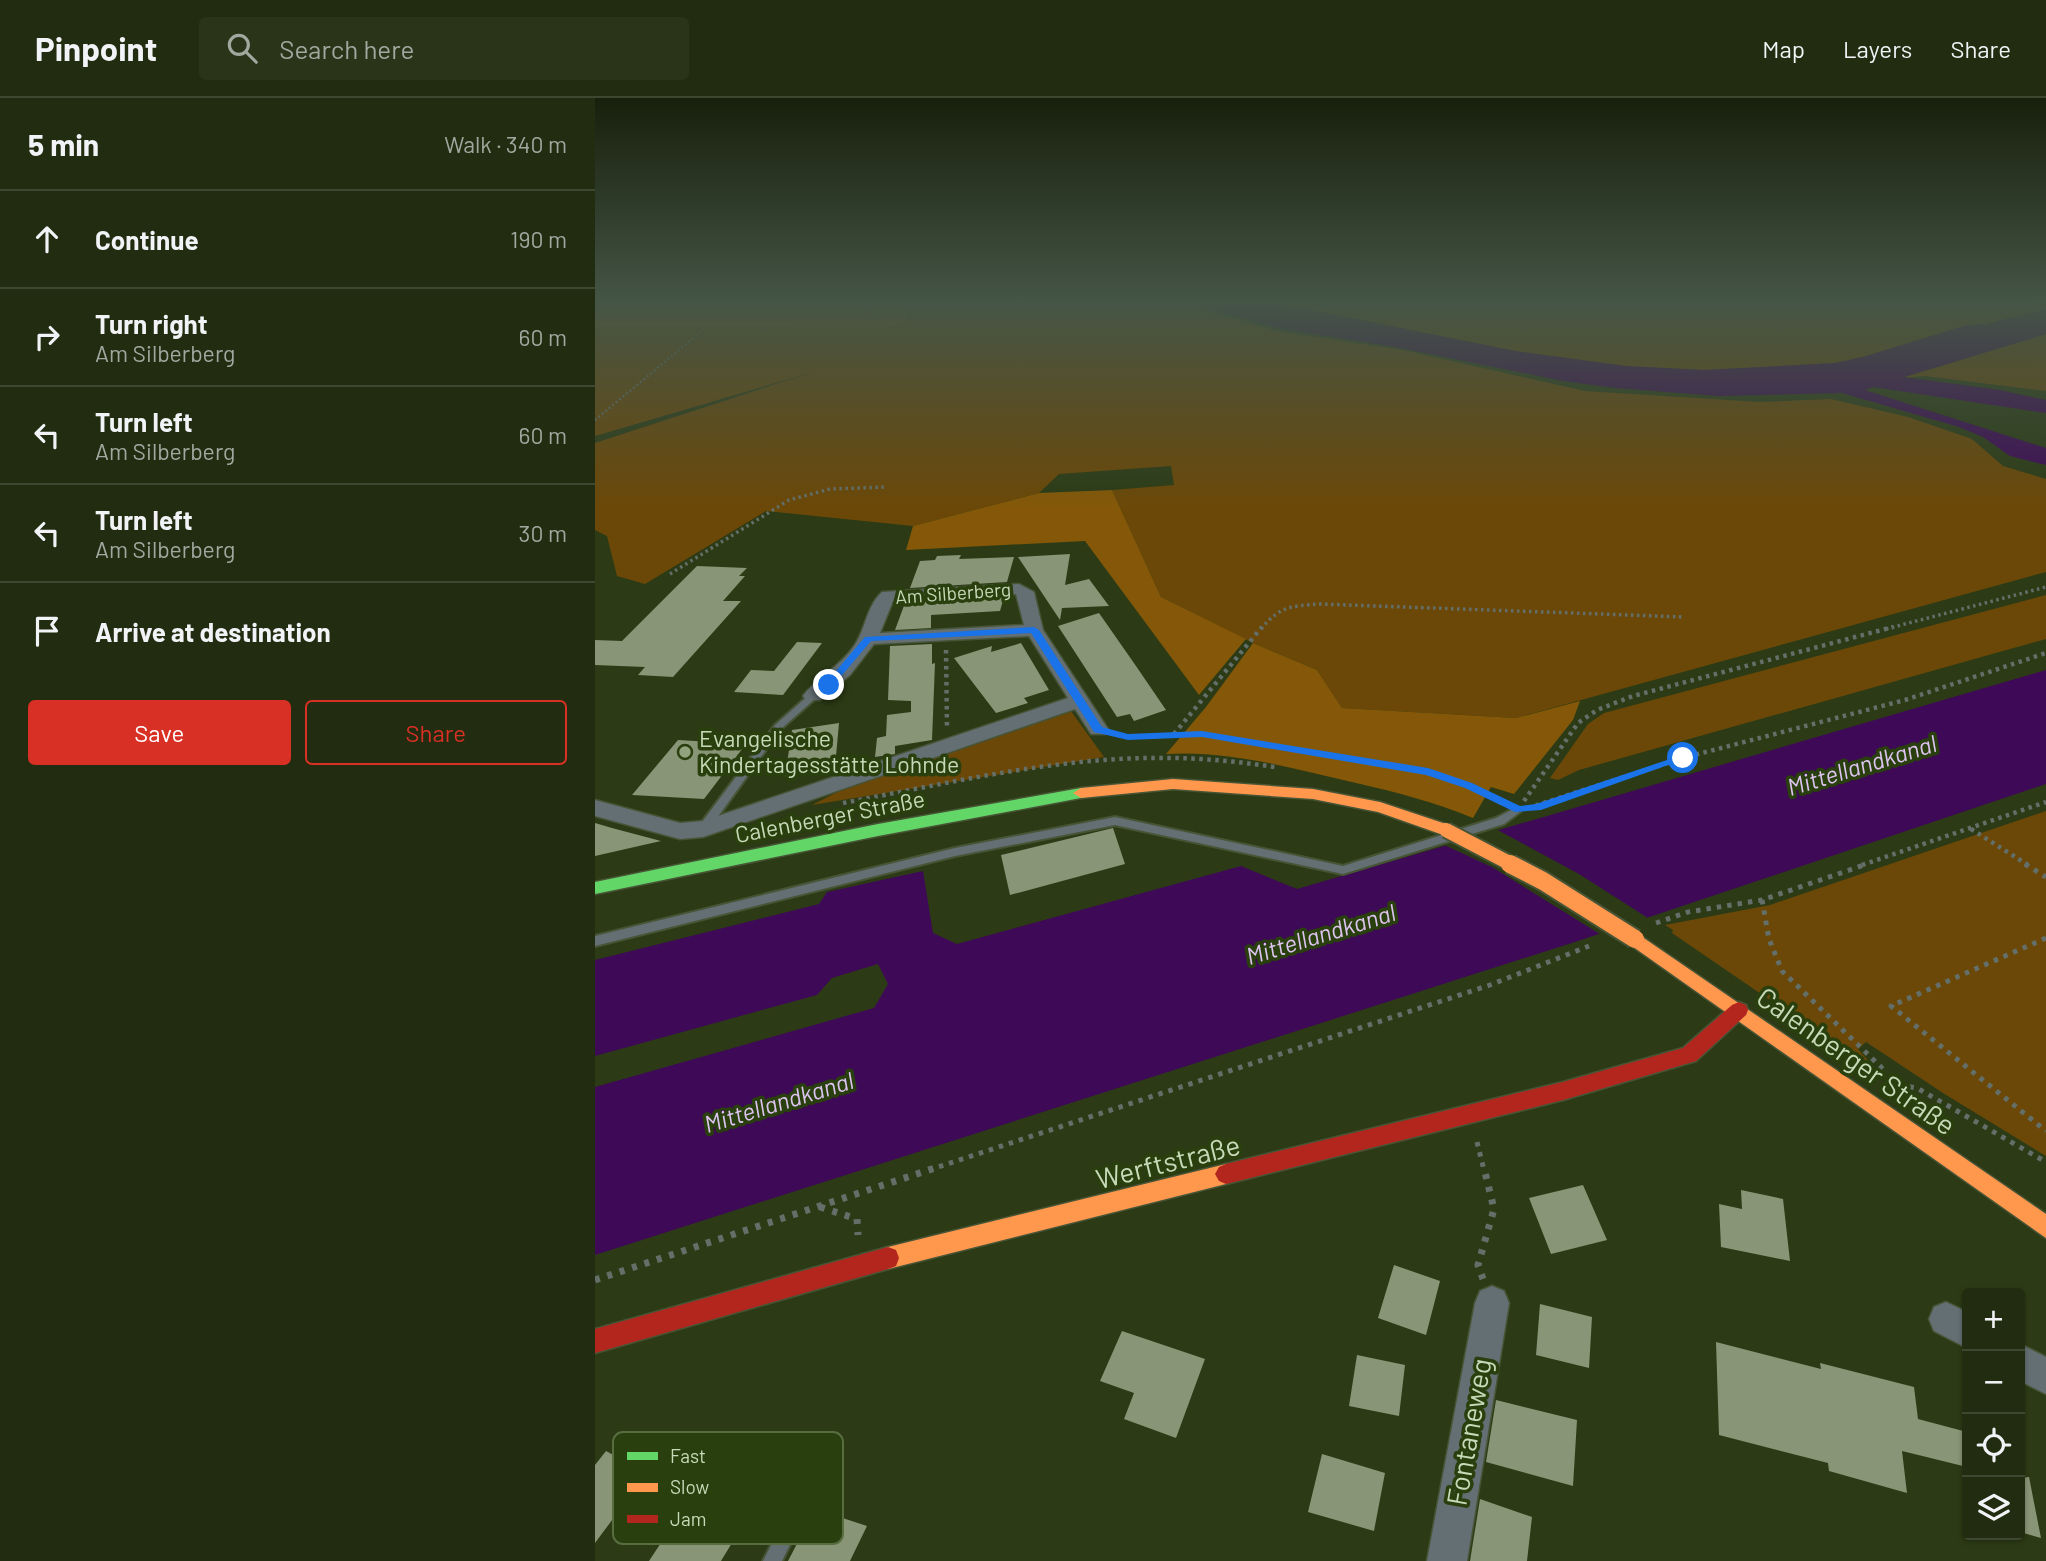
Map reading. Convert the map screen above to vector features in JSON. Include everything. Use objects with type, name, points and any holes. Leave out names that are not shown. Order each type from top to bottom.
[{"type":"street","name":"Am Silberberg","points":[[813,695],[829,685],[868,639],[882,600],[888,596],[1010,588],[1025,592],[1034,630],[1098,729]]},
{"type":"street","name":"Am Silberberg","points":[[868,639],[1034,630]]},
{"type":"street","points":[[595,808],[680,831],[703,829],[1078,701]]},
{"type":"street","name":"Calenberger Straße","points":[[595,888],[878,830],[1114,788],[1173,784],[1255,788],[1313,794],[1380,807],[1446,830],[1498,854],[1563,891],[1739,1010],[2046,1227]]},
{"type":"street","name":"Werftstraße","points":[[595,1340],[859,1265],[1470,1114],[1689,1055],[1739,1010]]},
{"type":"street","name":"Fontaneweg","points":[[1447,1561],[1492,1303]]},
{"type":"street","points":[[2025,1364],[2046,1377]]},
{"type":"lane","points":[[703,829],[778,727],[813,695]]},
{"type":"lane","points":[[595,941],[955,852],[1115,821],[1343,870],[1500,821],[1512,809]]},
{"type":"lane","points":[[772,1561],[781,1544]]},
{"type":"path","points":[[595,417],[601,415],[653,371]]},
{"type":"path","points":[[670,574],[714,544],[800,495],[848,486],[887,486]]},
{"type":"path","points":[[2046,587],[1633,696],[1597,710],[1579,723],[1518,810],[1537,807],[1683,758],[1905,700],[2046,653]]},
{"type":"path","points":[[1173,735],[1274,613],[1293,606],[1320,604],[1684,617]]},
{"type":"path","points":[[946,635],[947,747]]},
{"type":"path","points":[[1098,729],[1128,737],[1202,734],[1428,772],[1468,785],[1512,809]]},
{"type":"path","points":[[1651,925],[1688,912],[1762,900],[2046,802]]},
{"type":"path","points":[[1971,829],[2046,877]]},
{"type":"path","points":[[1762,900],[1769,939],[1781,971],[1884,1070],[1878,1082],[1864,1097]]},
{"type":"path","points":[[2046,938],[1891,1006],[2046,1131]]},
{"type":"path","points":[[595,1280],[1490,985],[1601,942]]},
{"type":"path","points":[[1878,1082],[1917,1088],[2046,1162]]},
{"type":"path","points":[[1470,1114],[1494,1209],[1478,1265],[1492,1303]]},
{"type":"path","points":[[819,1207],[857,1220],[859,1265]]},
{"type":"shaded area","points":[[595,371],[1497,371],[1585,391],[1759,402],[1831,399],[1908,417],[1972,439],[2003,466],[2046,479],[2046,572],[1516,718],[1342,708],[1317,670],[1253,643],[1161,597],[1112,490],[1174,485],[1171,466],[1059,474],[1039,493],[913,526],[766,511],[645,584],[617,576],[607,536],[595,530],[595,443],[813,372],[595,436]]},
{"type":"shaded area","points":[[1924,371],[2046,371],[2046,391],[1925,376],[1902,378]]},
{"type":"shaded area","points":[[1112,490],[1161,597],[1246,639],[1199,695],[1085,541],[906,550],[913,526],[1039,493]]},
{"type":"shaded area","points":[[2046,595],[2046,639],[1579,770],[1558,780],[1550,778],[1588,724],[1604,713]]},
{"type":"shaded area","points":[[1253,643],[1317,670],[1342,708],[1516,718],[1580,701],[1573,720],[1514,794],[1491,787],[1473,818],[1400,794],[1286,767],[1214,755],[1166,754],[1206,707]]},
{"type":"shaded area","points":[[1071,711],[1104,757],[812,805],[847,787]]},
{"type":"shaded area","points":[[2046,811],[2046,1156],[1866,1042],[1858,1049],[1872,1065],[1869,1068],[1672,933],[1673,930],[1665,925],[1770,905]]},
{"type":"water","points":[[1515,371],[1923,371],[1904,377],[2000,390],[2046,400],[2046,413],[1873,387],[1865,390],[2046,448],[2046,465],[2010,456],[1983,437],[1959,427],[1842,393],[1719,396],[1563,381]]},
{"type":"water","name":"Mittellandkanal","points":[[2046,670],[2046,784],[1578,941],[595,1255],[595,1087],[874,1008],[888,984],[878,964],[832,978],[817,995],[595,1056],[595,960],[819,904],[827,892],[923,871],[933,933],[957,944],[1241,866],[1297,889]]},
{"type":"pier","points":[[1492,827],[1579,874],[1651,920],[1603,936],[1492,867],[1440,843]]},
{"type":"building","points":[[1070,554],[1065,585],[1089,579],[1109,606],[1062,608],[1060,620],[1018,557]]},
{"type":"building","points":[[961,555],[959,559],[1014,557],[1007,582],[910,588],[920,561],[935,560],[937,556]]},
{"type":"building","points":[[697,566],[747,568],[739,576],[745,576],[723,601],[741,601],[673,677],[638,675],[645,667],[595,665],[595,640],[622,641]]},
{"type":"building","points":[[1004,597],[1000,611],[931,615],[931,628],[895,630],[905,603]]},
{"type":"building","points":[[1099,613],[1166,710],[1134,721],[1130,714],[1117,717],[1058,626]]},
{"type":"building","points":[[797,642],[822,643],[783,695],[734,692],[751,670],[774,671]]},
{"type":"building","points":[[1021,643],[1049,690],[1024,698],[1028,703],[996,713],[954,658],[992,646],[991,652]]},
{"type":"building","points":[[932,644],[932,664],[935,663],[932,740],[895,746],[895,754],[875,757],[877,738],[886,736],[887,715],[911,712],[911,701],[888,700],[890,646]]},
{"type":"building","points":[[839,723],[836,756],[833,756],[832,766],[825,767],[824,771],[785,777],[792,730]]},
{"type":"building","points":[[678,740],[746,744],[704,799],[632,795]]},
{"type":"building","points":[[595,823],[612,828],[661,841],[595,856]]},
{"type":"building","points":[[1113,828],[1125,864],[1010,895],[1001,855]]},
{"type":"building","points":[[1583,1185],[1607,1240],[1551,1254],[1529,1198]]},
{"type":"building","points":[[1741,1190],[1783,1199],[1790,1261],[1721,1247],[1719,1204],[1742,1209]]},
{"type":"building","points":[[1394,1265],[1440,1281],[1426,1335],[1378,1318]]},
{"type":"building","points":[[1540,1304],[1592,1317],[1589,1368],[1536,1355]]},
{"type":"building","points":[[1122,1331],[1205,1359],[1176,1438],[1124,1419],[1134,1393],[1100,1381]]},
{"type":"building","points":[[1716,1342],[1821,1369],[1820,1363],[1914,1387],[1918,1419],[1962,1431],[1962,1466],[1902,1451],[1907,1493],[1829,1471],[1828,1463],[1719,1435]]},
{"type":"building","points":[[1357,1355],[1405,1365],[1399,1416],[1349,1406]]},
{"type":"building","points":[[1496,1400],[1577,1420],[1573,1486],[1486,1462]]},
{"type":"building","points":[[606,1451],[613,1455],[613,1519],[595,1543],[595,1465]]},
{"type":"building","points":[[1322,1454],[1385,1473],[1374,1531],[1308,1512]]},
{"type":"building","points":[[2025,1477],[2029,1477],[2041,1538],[2025,1533]]},
{"type":"building","points":[[1480,1499],[1532,1517],[1527,1561],[1470,1561]]},
{"type":"building","points":[[843,1518],[867,1526],[850,1561],[788,1561],[797,1544],[843,1544]]},
{"type":"building","points":[[660,1544],[731,1544],[721,1561],[649,1561]]},
{"type":"traffic: fast","points":[[595,888],[878,830],[1081,793]]},
{"type":"traffic: slow","points":[[1081,793],[1173,784],[1313,794],[1380,807],[1446,830]]},
{"type":"traffic: slow","points":[[1446,830],[1543,881],[1635,939]]},
{"type":"traffic: slow","points":[[1635,939],[2046,1227]]},
{"type":"traffic: slow","points":[[888,1258],[1226,1174]]},
{"type":"traffic: jam","points":[[1226,1174],[1563,1091],[1689,1055],[1739,1010]]},
{"type":"traffic: jam","points":[[595,1341],[888,1258]]},
{"type":"place","name":"Evangelische Kindertagesstätte Lohnde","points":[[685,752]]},
{"type":"route","points":[[829,685],[859,653],[868,639],[1034,630],[1098,729],[1128,737],[1202,734],[1428,772],[1468,785],[1518,810],[1537,807],[1683,758]]}]
